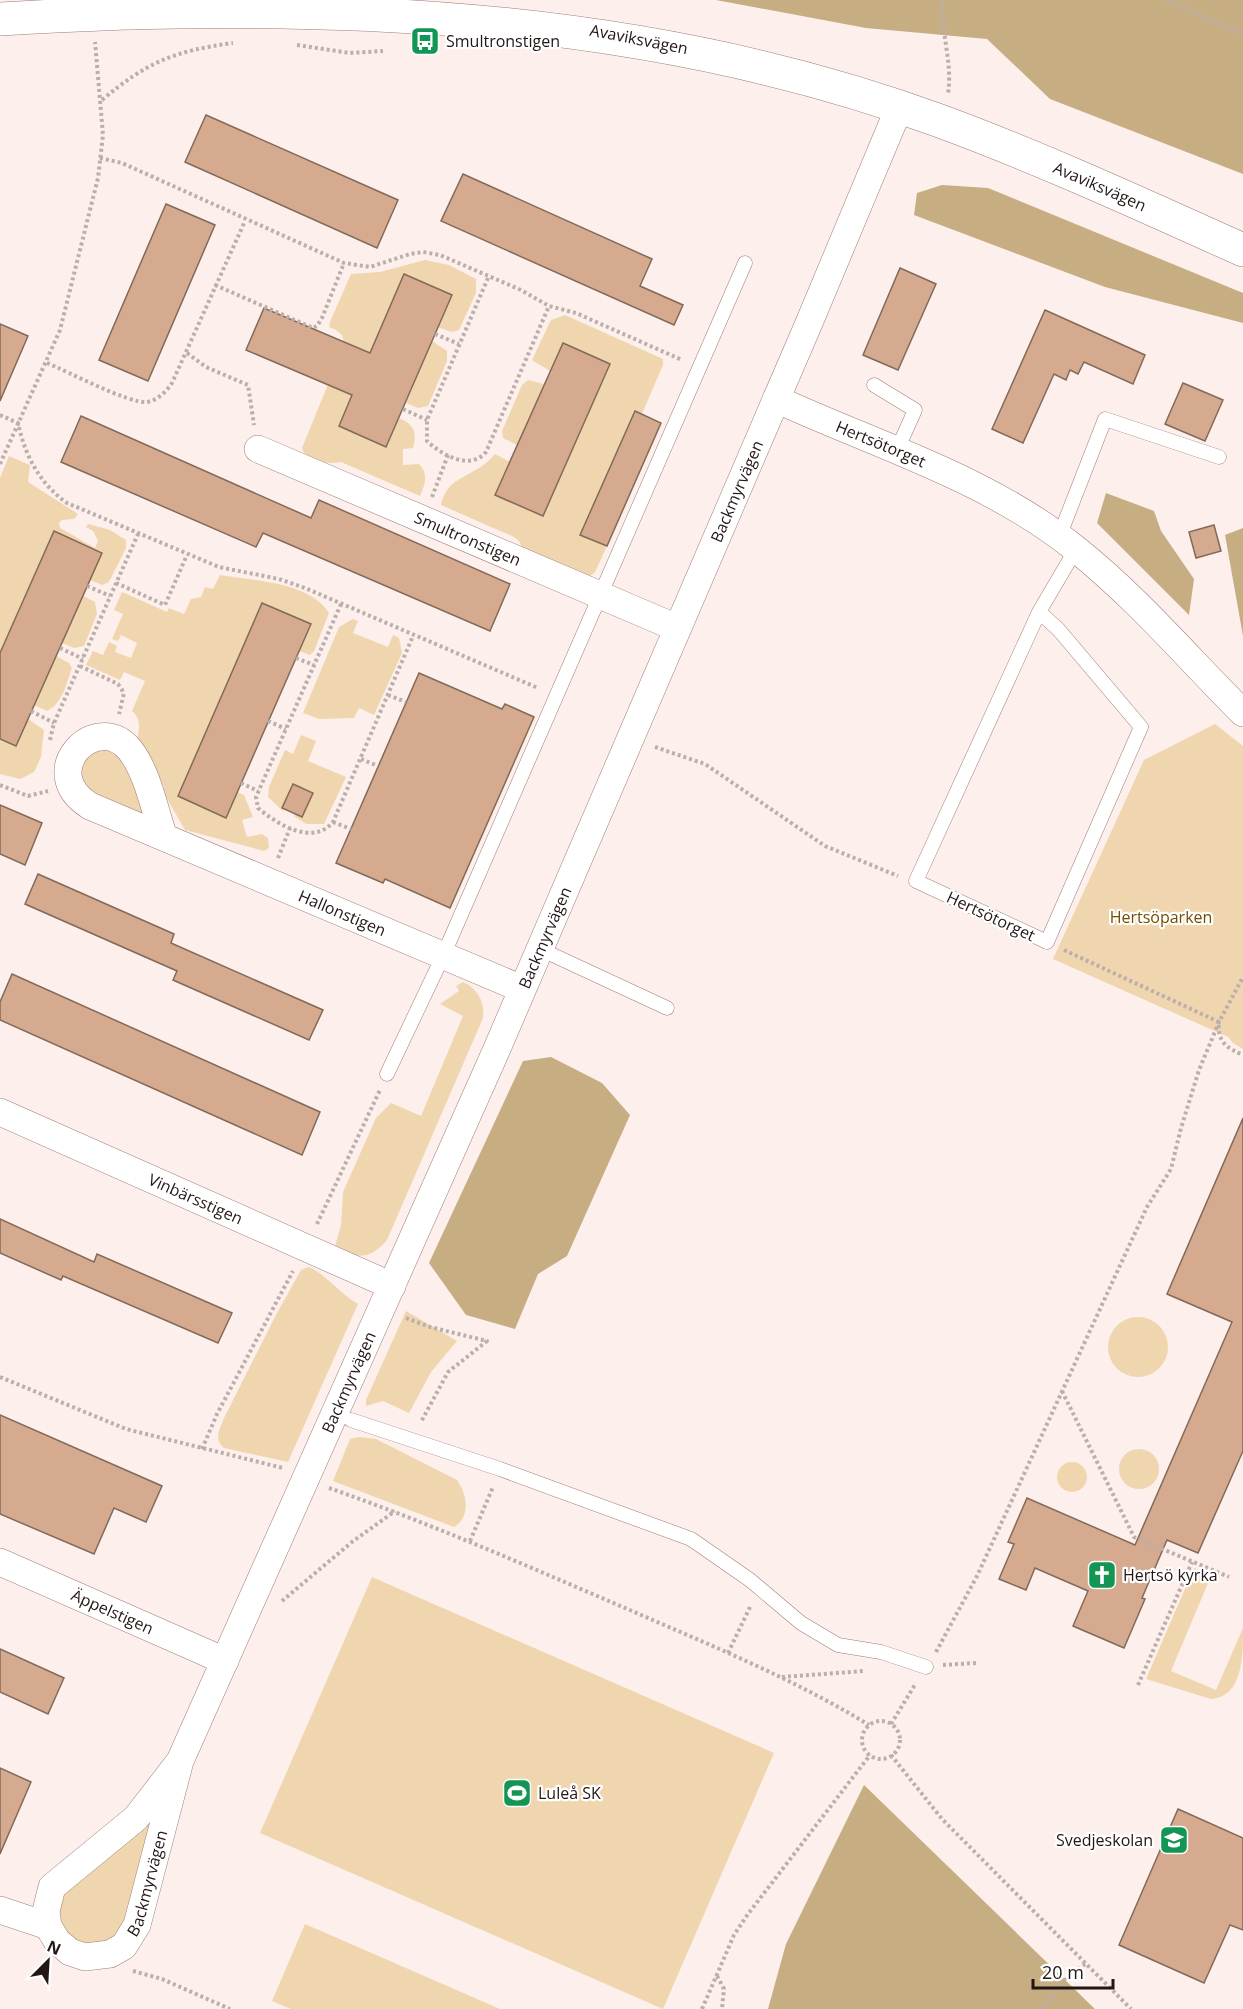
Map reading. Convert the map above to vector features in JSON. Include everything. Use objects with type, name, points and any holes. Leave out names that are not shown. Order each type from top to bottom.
[{"type":"street","name":"Avaviksvägen","points":[[0,19],[146,5],[226,2],[441,10],[557,23],[646,39],[816,81],[898,108],[1072,173],[1243,250]]},
{"type":"street","name":"Backmyrvägen","points":[[180,1761],[136,1818],[52,1887],[46,1911],[48,1926],[57,1941],[77,1955],[110,1954],[124,1946],[137,1925],[180,1761],[540,949],[898,108]]},
{"type":"street","name":"Hertsötorget","points":[[776,399],[968,481],[1021,511],[1067,543],[1125,592],[1243,713]]},
{"type":"street","name":"Smultronstigen","points":[[258,449],[677,628]]},
{"type":"street","points":[[68,777],[73,753],[83,742],[97,736],[112,737],[129,748],[139,765],[164,837]]},
{"type":"street","name":"Hallonstigen","points":[[68,777],[76,797],[90,806],[522,989]]},
{"type":"street","name":"Vinbärsstigen","points":[[0,1112],[305,1248],[387,1297]]},
{"type":"street","name":"Äppelstigen","points":[[0,1562],[225,1661]]},
{"type":"street","points":[[0,1910],[48,1926]]},
{"type":"lane","points":[[387,1074],[443,956],[745,263]]},
{"type":"lane","points":[[874,385],[915,410],[897,450]]},
{"type":"lane","points":[[916,881],[1040,612],[1067,543],[1105,419],[1219,457]]},
{"type":"lane","name":"Hertsötorget","points":[[916,881],[1047,942],[1141,727],[1040,612]]},
{"type":"lane","points":[[540,949],[667,1008]]},
{"type":"lane","points":[[351,1420],[500,1469],[691,1539],[759,1588],[801,1623],[837,1645],[881,1652],[926,1667]]},
{"type":"path","points":[[1166,0],[1243,34]]},
{"type":"path","points":[[0,464],[47,363],[71,292],[103,135],[102,100],[94,36]]},
{"type":"path","points":[[102,100],[147,66],[180,53],[242,43]]},
{"type":"path","points":[[292,45],[350,53],[383,51]]},
{"type":"path","points":[[100,158],[122,163],[344,263],[370,267],[423,252],[460,262],[488,278],[521,290],[549,306],[576,314],[699,368]]},
{"type":"path","points":[[47,363],[117,393],[149,402],[169,388],[245,220]]},
{"type":"path","points":[[215,285],[313,328],[322,318],[344,263]]},
{"type":"path","points":[[488,278],[427,420],[427,441],[448,455],[470,461],[481,458],[486,452],[549,306]]},
{"type":"path","points":[[435,334],[459,344]]},
{"type":"path","points":[[187,352],[206,367],[248,385],[258,449]]},
{"type":"path","points":[[403,410],[427,420]]},
{"type":"path","points":[[0,415],[18,423]]},
{"type":"path","points":[[18,423],[26,451],[52,493],[67,503],[187,555],[226,569],[279,579],[556,696]]},
{"type":"path","points":[[421,518],[448,455]]},
{"type":"path","points":[[0,785],[28,796],[68,777],[50,745],[54,723],[138,534]]},
{"type":"path","points":[[116,583],[165,605],[187,555]]},
{"type":"path","points":[[87,586],[110,596]]},
{"type":"path","points":[[341,604],[258,791],[258,808],[290,828],[315,834],[326,831],[333,822],[413,636]]},
{"type":"path","points":[[60,648],[83,659]]},
{"type":"path","points":[[296,658],[314,665]]},
{"type":"path","points":[[80,666],[118,684],[124,693],[112,737]]},
{"type":"path","points":[[388,695],[406,702]]},
{"type":"path","points":[[31,711],[54,723]]},
{"type":"path","points":[[268,721],[286,729]]},
{"type":"path","points":[[645,744],[705,764],[825,846],[865,864],[916,881]]},
{"type":"path","points":[[361,759],[378,766]]},
{"type":"path","points":[[241,783],[258,791]]},
{"type":"path","points":[[333,822],[351,830]]},
{"type":"path","points":[[1047,942],[1219,1022]]},
{"type":"path","points":[[891,1724],[926,1667],[976,1576],[1147,1207],[1171,1169],[1196,1080],[1219,1022],[1243,977]]},
{"type":"path","points":[[1219,1022],[1219,1037],[1223,1044],[1243,1055]]},
{"type":"path","points":[[202,1449],[217,1414],[305,1248],[387,1074]]},
{"type":"path","points":[[387,1297],[430,1327],[487,1341],[448,1372],[410,1441]]},
{"type":"path","points":[[0,1377],[108,1423],[202,1449],[284,1468]]},
{"type":"path","points":[[1062,1390],[1134,1537],[1229,1577]]},
{"type":"path","points":[[470,1541],[500,1469]]},
{"type":"path","points":[[329,1488],[470,1541],[728,1653],[830,1700],[869,1725]]},
{"type":"path","points":[[277,1604],[395,1511]]},
{"type":"path","points":[[1138,1685],[1192,1562]]},
{"type":"path","points":[[728,1653],[759,1588]]},
{"type":"path","points":[[926,1667],[976,1663]]},
{"type":"path","points":[[781,1677],[870,1671]]},
{"type":"path","points":[[880,1721],[891,1724],[899,1733],[899,1746],[891,1755],[881,1758],[870,1755],[862,1740],[869,1725],[880,1721]]},
{"type":"path","points":[[702,2009],[735,1935],[748,1914],[870,1755]]},
{"type":"path","points":[[891,1755],[942,1819],[1131,2009]]},
{"type":"path","points":[[1042,2009],[1065,1980],[1085,1964]]},
{"type":"path","points":[[127,1969],[162,1979],[230,2009]]},
{"type":"path","points":[[717,1976],[724,1989],[722,2009]]},
{"type":"green space","points":[[425,260],[449,265],[476,279],[476,293],[459,330],[451,332],[438,327],[452,295],[404,274],[339,426],[386,447],[399,418],[408,423],[415,437],[413,448],[403,449],[403,465],[419,464],[422,468],[425,480],[420,496],[341,462],[324,463],[313,460],[302,448],[342,350],[342,336],[329,327],[351,274],[380,272]]},
{"type":"green space","points":[[565,315],[663,359],[663,365],[642,414],[635,411],[580,534],[607,546],[595,572],[590,576],[576,574],[522,549],[520,542],[514,537],[441,505],[449,487],[479,468],[495,454],[510,462],[496,495],[543,516],[610,364],[563,343],[550,371],[532,360],[551,320]]},
{"type":"green space","points":[[432,341],[447,351],[447,361],[428,406],[418,408],[406,403]]},
{"type":"green space","points":[[528,380],[544,384],[517,445],[503,438],[502,431],[522,385]]},
{"type":"green space","points":[[9,456],[30,465],[28,482],[78,514],[74,519],[62,520],[59,523],[60,528],[95,548],[98,541],[93,531],[86,527],[88,524],[110,530],[126,540],[126,548],[109,582],[102,585],[90,580],[102,553],[54,532],[0,653],[0,478]]},
{"type":"green space","points":[[220,575],[294,588],[320,602],[329,613],[314,651],[310,655],[299,651],[311,624],[262,603],[178,796],[226,818],[237,792],[244,795],[253,817],[242,820],[247,837],[262,834],[268,838],[269,848],[264,851],[185,830],[162,790],[164,787],[146,752],[137,741],[139,721],[132,711],[145,681],[124,672],[120,680],[86,665],[93,651],[103,655],[109,642],[117,646],[115,652],[131,658],[137,643],[121,635],[118,641],[112,639],[123,614],[114,610],[122,592],[167,612],[169,608],[184,614],[191,599],[201,597],[205,587],[213,589]]},
{"type":"green space","points":[[83,596],[95,602],[97,614],[84,646],[74,648],[62,643]]},
{"type":"green space","points":[[353,619],[358,621],[353,633],[388,647],[393,635],[399,638],[402,653],[374,715],[359,708],[354,718],[319,719],[303,713],[339,627]]},
{"type":"green space","points":[[56,656],[69,663],[72,668],[60,698],[47,711],[34,705]]},
{"type":"green space","points":[[28,719],[44,730],[41,757],[34,772],[20,779],[0,774],[0,739]]},
{"type":"green space","name":"Hertsöparken","points":[[1215,724],[1243,746],[1243,1049],[1228,1037],[1053,959],[1144,760]]},
{"type":"green space","points":[[301,735],[316,741],[308,761],[346,777],[324,824],[306,824],[294,816],[312,792],[293,784],[283,808],[284,812],[268,797],[269,787],[285,750],[293,754]]},
{"type":"green space","points":[[107,748],[130,767],[144,814],[87,791],[79,773],[89,752]]},
{"type":"green space","points":[[463,982],[473,988],[479,997],[483,1007],[483,1018],[387,1240],[369,1254],[357,1256],[334,1250],[341,1225],[343,1192],[376,1118],[391,1103],[421,1116],[463,1016],[440,1004],[459,991],[456,986]]},
{"type":"green space","points":[[309,1267],[358,1304],[288,1462],[224,1448],[218,1437],[224,1418],[301,1270]]},
{"type":"green space","points":[[406,1311],[457,1341],[431,1372],[409,1413],[383,1401],[366,1406],[366,1400]]},
{"type":"green space","points":[[1132,1317],[1144,1317],[1155,1322],[1163,1330],[1168,1347],[1166,1359],[1155,1372],[1144,1377],[1132,1377],[1121,1372],[1113,1364],[1108,1353],[1108,1341],[1113,1330],[1121,1322]]},
{"type":"green space","points":[[359,1437],[376,1439],[457,1480],[466,1505],[459,1523],[454,1527],[333,1481],[350,1439]]},
{"type":"green space","points":[[1139,1449],[1153,1455],[1159,1469],[1153,1483],[1139,1489],[1125,1483],[1119,1469],[1125,1455]]},
{"type":"green space","points":[[1072,1462],[1083,1466],[1087,1477],[1083,1488],[1072,1492],[1061,1488],[1057,1477],[1061,1466]]},
{"type":"green space","points":[[1194,1568],[1211,1576],[1171,1671],[1216,1690],[1243,1628],[1241,1662],[1235,1683],[1222,1697],[1211,1699],[1146,1679]]},
{"type":"green space","name":"Luleå SK","points":[[372,1577],[774,1753],[663,2009],[260,1833]]},
{"type":"green space","points":[[178,1766],[139,1926],[93,1958],[46,1922],[54,1884]]},
{"type":"green space","points":[[305,1924],[500,2009],[291,2009],[272,2001]]},
{"type":"shaded area","points":[[716,0],[1243,0],[1243,174],[1050,99],[987,39],[866,28]]},
{"type":"shaded area","points":[[942,185],[988,188],[1243,293],[1243,323],[1105,287],[914,215],[917,193]]},
{"type":"shaded area","points":[[1106,493],[1154,511],[1161,531],[1194,579],[1189,615],[1097,523]]},
{"type":"shaded area","points":[[1243,528],[1243,636],[1225,535]]},
{"type":"shaded area","points":[[551,1057],[602,1083],[630,1115],[567,1256],[538,1274],[515,1329],[466,1315],[429,1263],[523,1061]]},
{"type":"shaded area","points":[[864,1785],[1095,2009],[768,2009],[786,1944]]},
{"type":"building","points":[[206,115],[398,200],[377,248],[185,162]]},
{"type":"building","points":[[463,174],[652,259],[640,286],[683,305],[674,325],[441,221]]},
{"type":"building","points":[[166,204],[215,225],[148,381],[99,360]]},
{"type":"building","points":[[900,268],[936,284],[898,370],[863,355]]},
{"type":"building","points":[[404,274],[452,295],[386,447],[339,426],[352,395],[246,350],[264,308],[370,353]]},
{"type":"building","points":[[1045,310],[1145,355],[1133,384],[1084,362],[1078,374],[1070,370],[1066,380],[1054,374],[1023,443],[992,429]]},
{"type":"building","points":[[0,324],[28,336],[0,401]]},
{"type":"building","points":[[563,343],[610,364],[543,516],[495,495]]},
{"type":"building","points":[[1183,383],[1223,400],[1205,441],[1165,424]]},
{"type":"building","points":[[635,411],[661,423],[607,546],[580,535]]},
{"type":"building","points":[[81,416],[311,518],[319,500],[510,584],[490,631],[263,533],[256,547],[61,462]]},
{"type":"building","points":[[1214,525],[1221,551],[1196,558],[1189,532]]},
{"type":"building","points":[[54,531],[102,553],[16,746],[0,739],[0,653]]},
{"type":"building","points":[[262,603],[311,624],[226,818],[178,796]]},
{"type":"building","points":[[419,673],[502,709],[505,704],[534,717],[450,908],[385,879],[383,883],[336,863]]},
{"type":"building","points":[[293,784],[313,793],[302,817],[282,808]]},
{"type":"building","points":[[0,805],[42,823],[25,865],[0,854]]},
{"type":"building","points":[[38,874],[174,934],[171,943],[323,1010],[309,1040],[173,980],[177,971],[25,904]]},
{"type":"building","points":[[12,974],[320,1112],[302,1155],[0,1020],[0,1002]]},
{"type":"building","points":[[1243,1118],[1243,1451],[1198,1553],[1167,1540],[1124,1648],[1073,1626],[1088,1591],[1035,1568],[1026,1590],[999,1579],[1014,1544],[1008,1542],[1027,1498],[1135,1545],[1232,1322],[1167,1294]]},
{"type":"building","points":[[0,1219],[94,1262],[97,1254],[232,1313],[218,1343],[63,1276],[61,1280],[0,1253]]},
{"type":"building","points":[[0,1415],[162,1486],[146,1522],[114,1508],[94,1554],[0,1514]]},
{"type":"building","points":[[0,1649],[64,1678],[48,1714],[0,1692]]},
{"type":"building","points":[[0,1768],[31,1782],[0,1854]]},
{"type":"building","points":[[1178,1809],[1243,1838],[1243,1930],[1230,1925],[1204,1983],[1119,1945]]},
{"type":"place","name":"Smultronstigen","points":[[425,41]]},
{"type":"place","name":"Hertsö kyrka","points":[[1102,1575]]},
{"type":"place","name":"Luleå SK","points":[[517,1793]]},
{"type":"place","name":"Svedjeskolan","points":[[1174,1840]]}]
